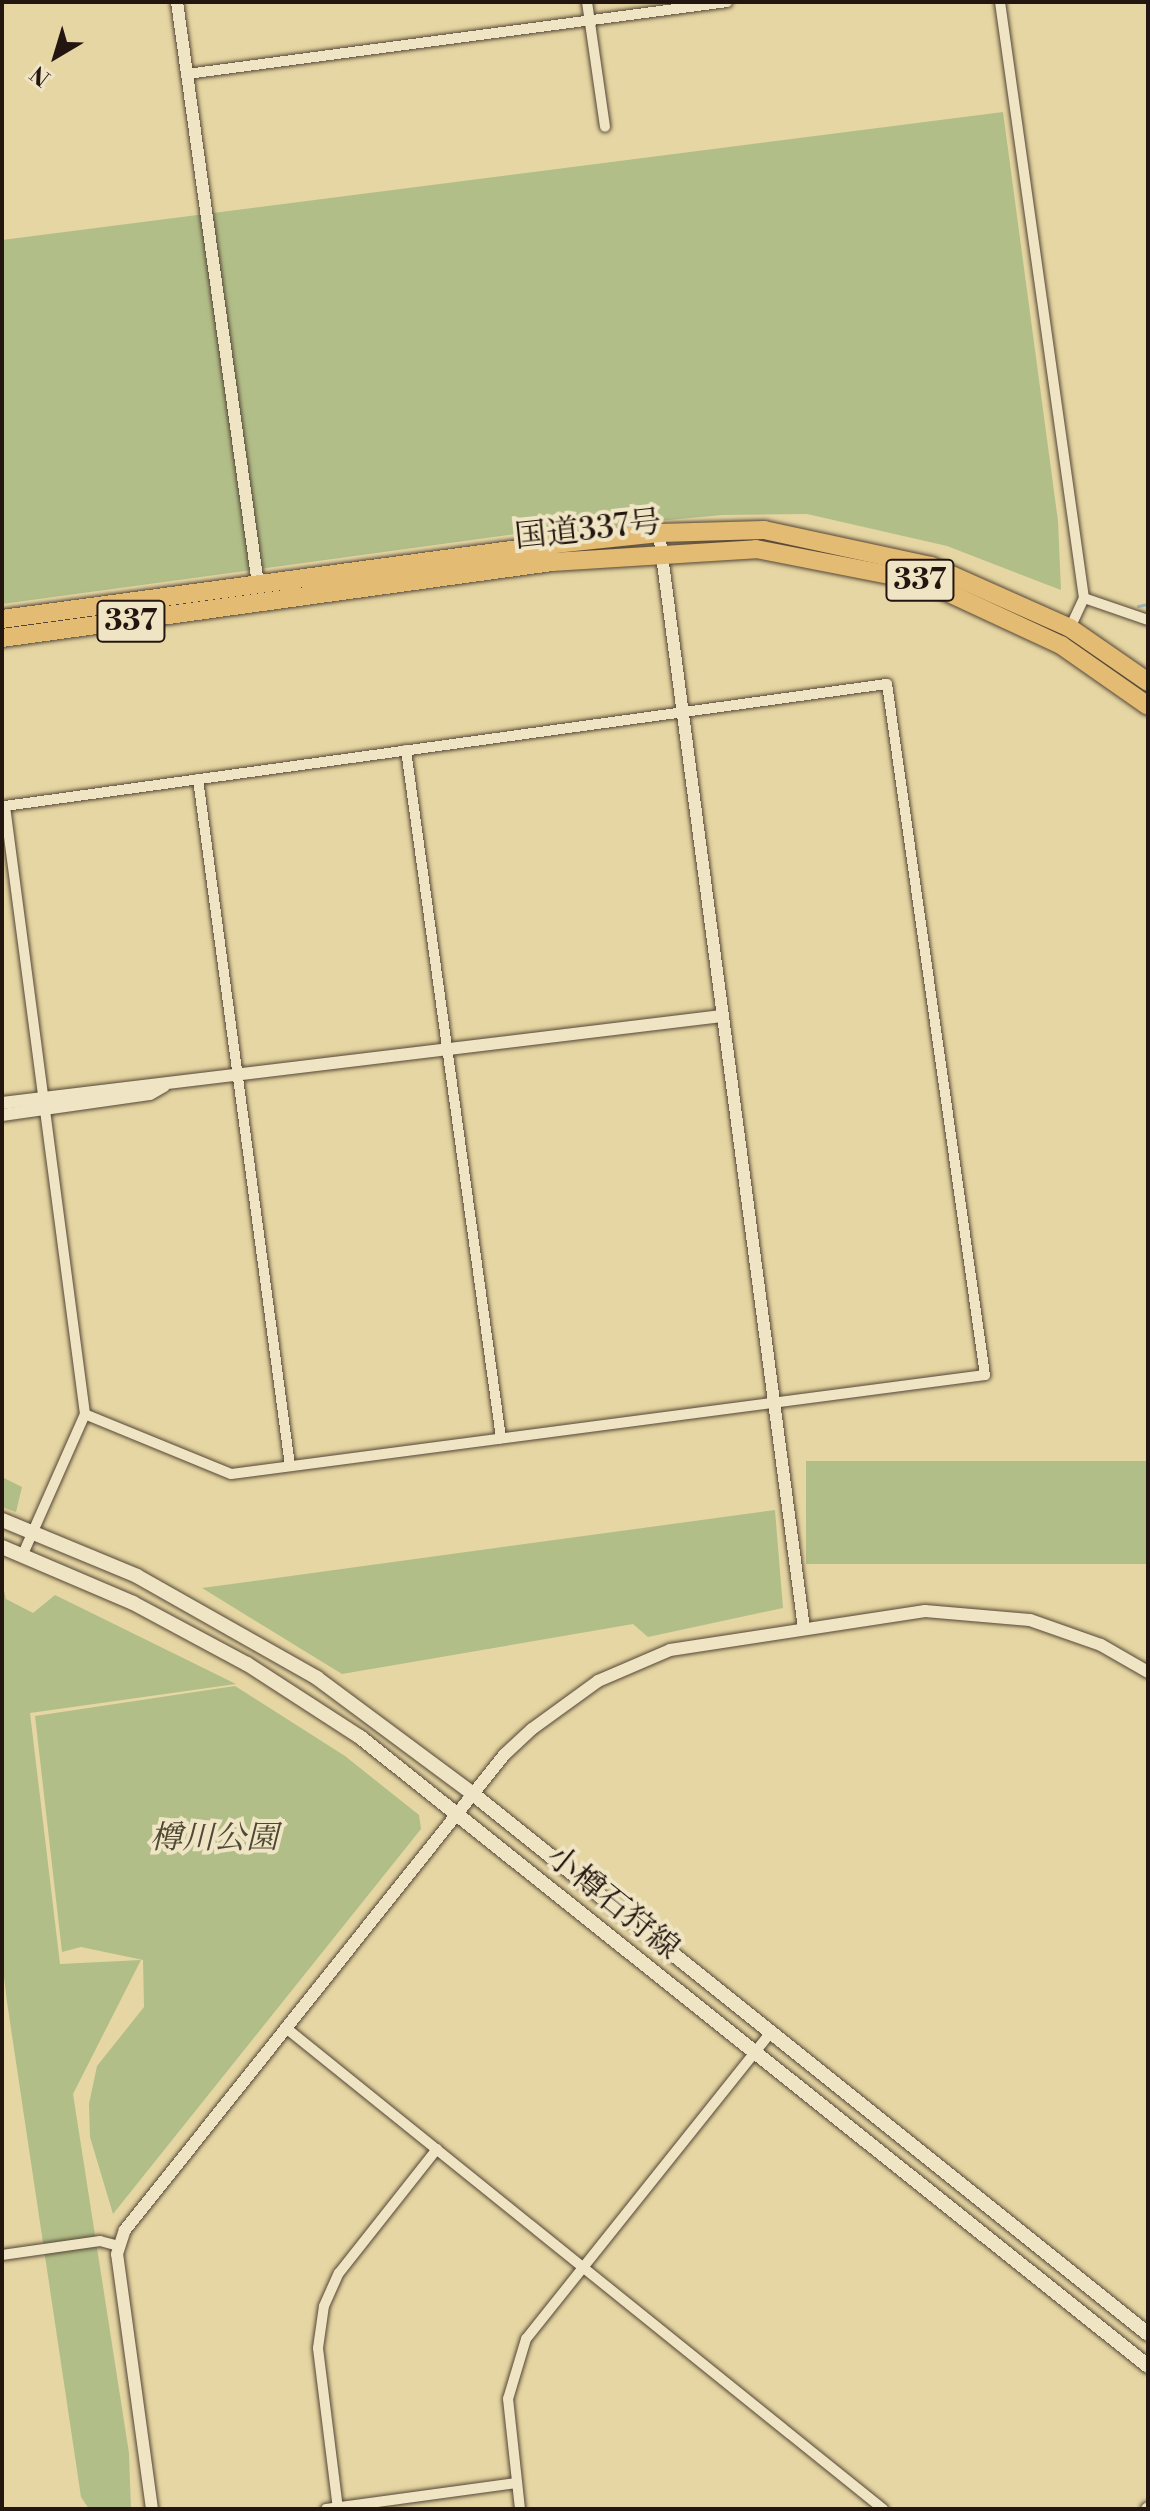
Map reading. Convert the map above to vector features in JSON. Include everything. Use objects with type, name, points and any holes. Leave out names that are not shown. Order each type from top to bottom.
[{"type":"highway","name":"国道337号","points":[[2,619],[258,584],[764,530],[931,566],[1070,628],[1148,682]]},
{"type":"highway","name":"国道337号","points":[[2,638],[260,604],[660,542],[756,549],[925,582],[1061,645],[1148,706]]},
{"type":"main road","name":"小樽石狩線","points":[[2,1520],[137,1576],[269,1647],[473,1794],[1148,2334]]},
{"type":"main road","name":"小樽石狩線","points":[[2,1547],[133,1603],[247,1664],[360,1737],[1148,2366]]},
{"type":"street","points":[[177,2],[260,604]]},
{"type":"street","points":[[587,2],[605,127]]},
{"type":"street","points":[[187,74],[727,2]]},
{"type":"street","points":[[1000,2],[1084,598],[1061,645]]},
{"type":"street","points":[[660,542],[804,1628]]},
{"type":"street","points":[[1084,598],[1148,620]]},
{"type":"street","points":[[23,1554],[85,1414],[5,806],[682,715],[887,684],[985,1375],[290,1466],[219,1472],[85,1414]]},
{"type":"street","points":[[406,750],[450,1050],[501,1438]]},
{"type":"street","points":[[198,779],[290,1466]]},
{"type":"street","points":[[2,1103],[43,1103],[150,1094],[164,1086],[722,1016]]},
{"type":"street","points":[[2,1115],[43,1103]]},
{"type":"street","points":[[152,2509],[119,2246],[125,2230],[473,1794],[532,1729],[598,1681],[681,1647],[925,1611],[1004,1616],[1101,1645],[1148,1672]]},
{"type":"street","points":[[286,2028],[883,2509]]},
{"type":"street","points":[[520,2509],[508,2399],[518,2356],[537,2322],[771,2032]]},
{"type":"street","points":[[338,2508],[318,2348],[324,2306],[339,2273],[437,2149]]},
{"type":"street","points":[[2,2255],[100,2241],[119,2246]]},
{"type":"street","points":[[326,2509],[516,2483]]},
{"type":"green space","points":[[1003,112],[1058,521],[1061,590],[947,546],[807,514],[723,515],[516,534],[2,604],[2,240]]},
{"type":"green space","points":[[806,1461],[1148,1461],[1148,1564],[806,1564]]},
{"type":"green space","points":[[2,1477],[22,1487],[16,1512],[2,1507]]},
{"type":"green space","points":[[775,1510],[783,1608],[648,1637],[633,1624],[342,1674],[202,1588]]},
{"type":"green space","points":[[2,1582],[6,1599],[33,1613],[55,1595],[236,1684],[30,1713],[60,1964],[141,1960],[73,2094],[129,2453],[131,2509],[89,2509],[81,2497],[7,2002],[2,1960]]},
{"type":"green space","name":"樽川公園","points":[[235,1686],[345,1756],[419,1815],[421,1829],[113,2214],[90,2137],[89,2104],[97,2066],[144,2007],[143,1960],[81,1947],[62,1952],[35,1716]]},
{"type":"waterway","points":[[1138,606],[1148,604]]}]
